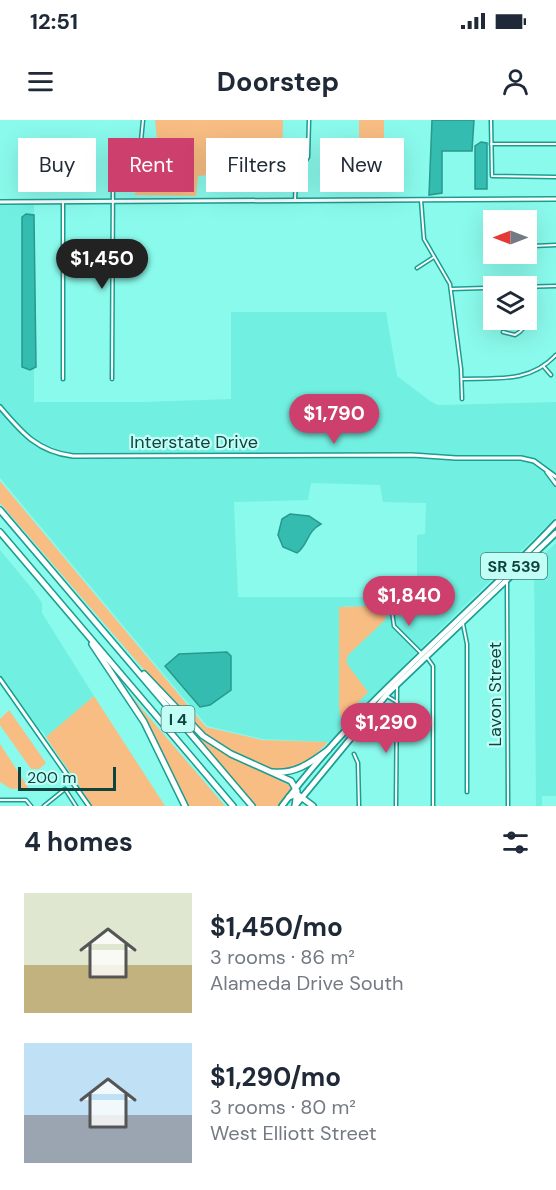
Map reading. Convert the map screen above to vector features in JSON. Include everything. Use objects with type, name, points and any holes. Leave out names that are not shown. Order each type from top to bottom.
[{"type":"highway","name":"I 4","points":[[0,510],[252,806]]},
{"type":"highway","name":"I 4","points":[[0,532],[234,806]]},
{"type":"highway","points":[[104,631],[203,736],[231,754],[291,781],[299,793],[313,806]]},
{"type":"highway","points":[[89,637],[95,651],[144,722],[185,806]]},
{"type":"highway","points":[[266,771],[295,771],[328,750]]},
{"type":"highway","points":[[289,797],[299,793]]},
{"type":"highway","points":[[295,806],[299,793]]},
{"type":"main road","name":"SR 539","points":[[462,621],[556,523]]},
{"type":"main road","name":"SR 539","points":[[299,793],[328,750],[384,689],[507,581],[556,533]]},
{"type":"main road","name":"SR 539","points":[[299,793],[425,655]]},
{"type":"main road","points":[[282,806],[289,797]]},
{"type":"street","points":[[112,379],[112,174],[122,158],[141,141],[143,120]]},
{"type":"street","points":[[295,200],[296,177],[308,157],[309,120]]},
{"type":"street","points":[[491,120],[492,176],[556,177]]},
{"type":"street","points":[[491,144],[556,144]]},
{"type":"street","points":[[0,202],[556,199]]},
{"type":"street","points":[[421,200],[422,232],[434,257],[446,273],[451,290],[462,379],[462,399]]},
{"type":"street","points":[[63,202],[63,379]]},
{"type":"street","points":[[537,246],[556,245]]},
{"type":"street","points":[[417,268],[434,257]]},
{"type":"street","points":[[537,286],[556,286]]},
{"type":"street","points":[[451,290],[483,288]]},
{"type":"street","points":[[503,332],[515,335],[520,330]]},
{"type":"street","points":[[462,379],[518,378],[544,367],[556,355]]},
{"type":"street","points":[[544,367],[551,375]]},
{"type":"street","name":"Interstate Drive","points":[[0,407],[30,441],[46,450],[73,456],[515,457],[534,461],[556,477]]},
{"type":"street","name":"Interstate Drive","points":[[546,471],[556,484]]},
{"type":"street","name":"Lavon Street","points":[[507,581],[508,806]]},
{"type":"street","points":[[391,604],[394,626],[425,655],[433,666],[433,806]]},
{"type":"street","points":[[462,621],[467,644],[466,792]]},
{"type":"street","points":[[0,679],[89,806]]},
{"type":"street","points":[[396,806],[398,684]]},
{"type":"street","points":[[386,696],[397,702]]},
{"type":"street","points":[[354,754],[358,763],[359,806]]},
{"type":"street","points":[[44,806],[65,789],[76,806]]},
{"type":"street","points":[[0,800],[26,800],[31,806]]},
{"type":"shaded area","points":[[155,120],[283,120],[283,138],[206,138],[206,175],[198,176],[196,196],[134,195],[136,192],[194,192],[194,138],[157,138]]},
{"type":"shaded area","points":[[359,120],[384,120],[384,138],[359,138]]},
{"type":"shaded area","points":[[34,203],[34,215],[22,217],[22,367],[34,369],[34,402],[231,399],[231,312],[386,312],[397,376],[430,401],[438,405],[556,402],[556,475],[535,460],[515,456],[456,457],[412,453],[73,455],[47,449],[26,435],[0,404],[0,204]]},
{"type":"shaded area","points":[[0,410],[23,437],[36,447],[54,455],[73,458],[412,456],[456,460],[520,459],[541,468],[556,487],[556,517],[419,650],[396,625],[393,603],[390,603],[392,626],[417,652],[329,742],[262,739],[207,726],[0,478]],"holes":[[[311,483],[380,485],[383,502],[426,503],[425,534],[417,535],[417,597],[238,597],[234,502],[308,500]],[[353,606],[385,620],[347,656],[347,664],[368,692],[340,716],[339,607]]]},
{"type":"shaded area","points":[[0,481],[206,727],[262,740],[328,742],[308,762],[288,771],[271,770],[243,758],[201,732],[159,687],[0,503]]},
{"type":"shaded area","points":[[556,543],[556,796],[542,796],[542,806],[536,806],[534,564]]},
{"type":"shaded area","points":[[0,550],[42,603],[42,613],[94,696],[46,737],[42,730],[39,731],[0,676]]},
{"type":"shaded area","points":[[377,606],[387,611],[385,620],[347,656],[347,664],[368,692],[344,717],[340,716],[339,607]]},
{"type":"shaded area","points":[[131,695],[142,709],[225,806],[186,806]]},
{"type":"shaded area","points":[[94,696],[165,806],[91,806],[46,737]]},
{"type":"shaded area","points":[[9,710],[46,763],[39,769],[31,769],[0,725],[0,719]]},
{"type":"shaded area","points":[[186,723],[225,753],[293,787],[277,806],[256,806]]},
{"type":"shaded area","points":[[0,744],[28,788],[11,789],[0,782]]},
{"type":"water","points":[[432,120],[474,120],[472,151],[442,151],[442,193],[429,195]]},
{"type":"water","points":[[481,142],[487,143],[487,189],[475,189],[475,146]]},
{"type":"water","points":[[26,214],[34,215],[36,367],[30,370],[22,367],[22,217]]},
{"type":"water","points":[[290,514],[309,516],[321,524],[313,530],[297,553],[283,547],[278,535],[282,519]]},
{"type":"water","points":[[227,652],[231,656],[231,690],[210,705],[200,707],[165,666],[179,654]]}]
